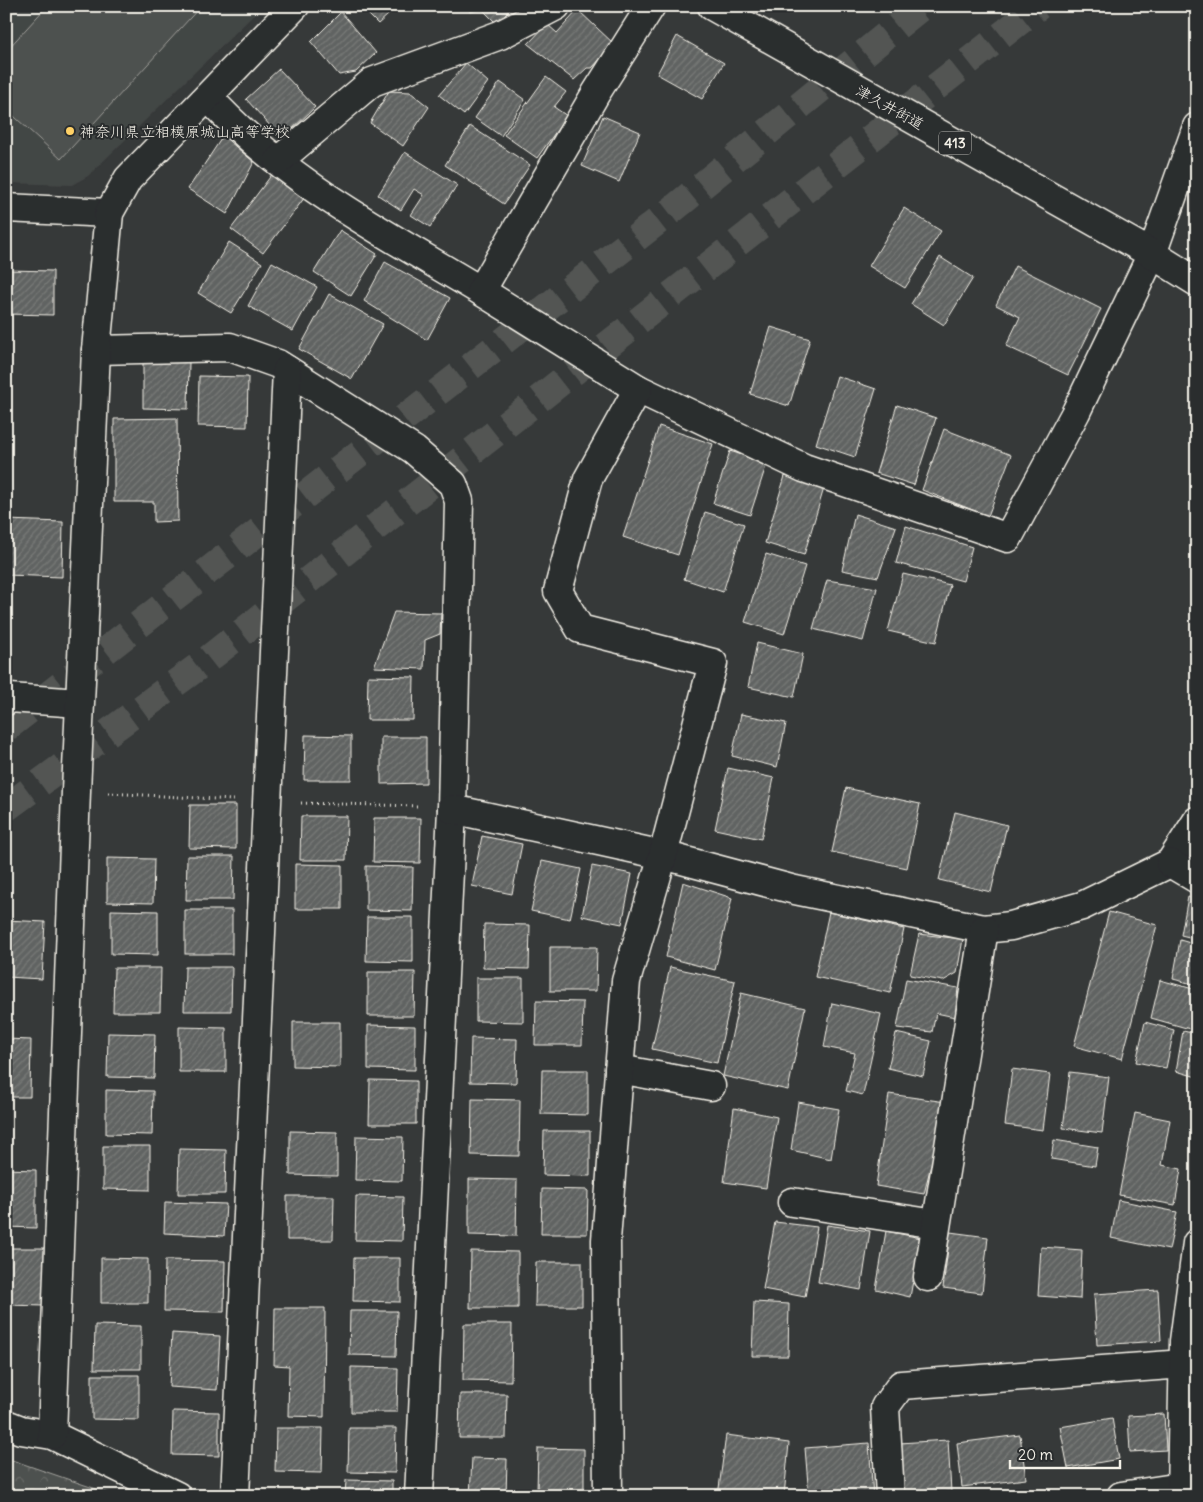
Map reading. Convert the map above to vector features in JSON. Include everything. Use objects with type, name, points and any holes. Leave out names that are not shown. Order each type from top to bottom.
[{"type":"main road","points":[[52,1435],[80,703],[96,350],[109,213],[128,180],[294,6]]},
{"type":"main road","points":[[278,161],[372,82],[500,35],[556,6]]},
{"type":"main road","points":[[481,291],[596,93],[651,6]]},
{"type":"main road","name":"津久井街道","points":[[712,6],[1152,254],[1197,282]]},
{"type":"main road","points":[[208,97],[249,139],[315,190],[638,389],[804,468],[1008,538],[1076,412],[1152,254],[1197,127]]},
{"type":"main road","points":[[6,208],[109,213]]},
{"type":"main road","points":[[96,350],[230,347],[287,370],[414,450],[453,484],[459,501],[452,809],[419,1496]]},
{"type":"main road","points":[[235,1496],[287,370]]},
{"type":"main road","points":[[608,1496],[606,1240],[626,981],[663,856],[713,662],[580,629],[558,591],[588,479],[638,389]]},
{"type":"main road","points":[[6,701],[10,698],[80,703]]},
{"type":"main road","points":[[452,809],[663,856],[795,890],[984,929],[1011,926],[1082,906],[1170,863],[1197,822]]},
{"type":"main road","points":[[1170,863],[1197,880]]},
{"type":"main road","points":[[928,1276],[984,929]]},
{"type":"main road","points":[[619,1069],[711,1086]]},
{"type":"main road","points":[[792,1202],[936,1224]]},
{"type":"main road","points":[[1121,1496],[1181,1491],[1184,1364],[1193,1303],[1197,1243]]},
{"type":"main road","points":[[890,1496],[884,1407],[901,1385],[1184,1364]]},
{"type":"main road","points":[[6,1424],[21,1430],[52,1435],[177,1496]]},
{"type":"shaded area","name":"神奈川県立相模原城山高等学校","points":[[6,6],[263,6],[88,176],[72,185],[6,183]]},
{"type":"green space","points":[[47,6],[201,6],[61,159],[6,109],[6,51]]},
{"type":"green space","points":[[6,1458],[108,1493],[113,1496],[6,1496]]},
{"type":"building","points":[[360,6],[398,6],[378,24]]},
{"type":"building","points":[[465,6],[513,6],[497,24],[482,9],[470,12]]},
{"type":"building","points":[[578,10],[614,44],[592,68],[587,68],[574,80],[528,44],[547,24],[557,33]]},
{"type":"building","points":[[341,12],[376,53],[356,72],[339,75],[311,42]]},
{"type":"building","points":[[677,36],[724,63],[702,99],[657,74]]},
{"type":"building","points":[[466,63],[488,82],[464,115],[439,95]]},
{"type":"building","points":[[279,69],[315,107],[282,139],[246,99]]},
{"type":"building","points":[[546,77],[566,92],[554,107],[567,116],[537,158],[504,135]]},
{"type":"building","points":[[500,82],[525,100],[501,136],[475,118]]},
{"type":"building","points":[[389,91],[410,92],[429,107],[403,146],[370,123]]},
{"type":"building","points":[[603,116],[640,132],[619,182],[582,166]]},
{"type":"building","points":[[470,126],[530,165],[504,204],[445,165]]},
{"type":"building","points":[[223,136],[254,162],[227,214],[188,189]]},
{"type":"building","points":[[405,152],[457,185],[430,227],[411,215],[424,195],[414,189],[401,210],[378,195]]},
{"type":"building","points":[[273,173],[305,197],[263,253],[231,229]]},
{"type":"building","points":[[904,208],[941,231],[905,288],[869,266]]},
{"type":"building","points":[[340,230],[377,254],[351,296],[314,272]]},
{"type":"building","points":[[229,242],[262,263],[231,313],[198,293]]},
{"type":"building","points":[[940,257],[973,278],[944,325],[911,304]]},
{"type":"building","points":[[272,262],[317,287],[293,331],[248,306]]},
{"type":"building","points":[[385,262],[450,298],[427,340],[364,301]]},
{"type":"building","points":[[1015,266],[1101,309],[1068,375],[1006,346],[1020,317],[996,305]]},
{"type":"building","points":[[7,270],[53,271],[53,315],[6,314]]},
{"type":"building","points":[[329,294],[383,324],[352,379],[299,349]]},
{"type":"building","points":[[771,327],[810,339],[789,406],[750,394]]},
{"type":"building","points":[[143,361],[189,362],[188,409],[143,408]]},
{"type":"building","points":[[199,376],[248,377],[247,427],[198,426]]},
{"type":"building","points":[[837,376],[876,389],[855,457],[816,444]]},
{"type":"building","points":[[897,405],[936,418],[914,485],[876,473]]},
{"type":"building","points":[[177,418],[178,521],[154,522],[154,502],[114,502],[114,419]]},
{"type":"building","points":[[659,426],[713,444],[678,555],[623,537]]},
{"type":"building","points":[[944,429],[1011,455],[988,516],[922,490]]},
{"type":"building","points":[[730,451],[767,463],[750,515],[713,503]]},
{"type":"building","points":[[785,476],[824,488],[804,555],[765,543]]},
{"type":"building","points":[[705,512],[744,524],[723,592],[684,579]]},
{"type":"building","points":[[855,514],[896,527],[878,577],[842,570]]},
{"type":"building","points":[[6,520],[63,522],[62,577],[6,575]]},
{"type":"building","points":[[906,526],[972,547],[963,581],[896,563]]},
{"type":"building","points":[[766,554],[805,566],[784,634],[745,622]]},
{"type":"building","points":[[903,574],[950,585],[936,642],[888,631]]},
{"type":"building","points":[[827,580],[877,588],[863,641],[813,629]]},
{"type":"building","points":[[394,612],[441,613],[440,634],[425,640],[424,669],[374,667]]},
{"type":"building","points":[[757,643],[803,654],[794,697],[748,687]]},
{"type":"building","points":[[368,676],[414,677],[413,720],[367,720]]},
{"type":"building","points":[[741,714],[786,723],[777,767],[732,756]]},
{"type":"building","points":[[305,735],[351,736],[351,780],[304,780]]},
{"type":"building","points":[[381,737],[426,737],[426,783],[381,784]]},
{"type":"building","points":[[728,768],[774,778],[761,839],[715,829]]},
{"type":"building","points":[[846,788],[920,804],[907,868],[832,852]]},
{"type":"building","points":[[190,805],[236,805],[236,849],[189,848]]},
{"type":"building","points":[[955,812],[1007,825],[991,892],[939,880]]},
{"type":"building","points":[[301,816],[347,816],[346,860],[300,860]]},
{"type":"building","points":[[374,818],[421,818],[420,863],[373,862]]},
{"type":"building","points":[[482,836],[522,844],[512,894],[472,886]]},
{"type":"building","points":[[187,856],[234,856],[233,900],[186,900]]},
{"type":"building","points":[[107,858],[154,859],[153,903],[107,902]]},
{"type":"building","points":[[542,861],[581,869],[570,919],[531,911]]},
{"type":"building","points":[[295,864],[342,865],[342,909],[295,909]]},
{"type":"building","points":[[366,866],[413,867],[412,911],[366,910]]},
{"type":"building","points":[[592,866],[632,874],[622,924],[582,916]]},
{"type":"building","points":[[683,882],[732,898],[715,970],[666,957]]},
{"type":"building","points":[[1188,897],[1197,899],[1197,939],[1181,935]]},
{"type":"building","points":[[111,910],[158,911],[158,955],[111,954]]},
{"type":"building","points":[[185,910],[232,910],[232,954],[185,954]]},
{"type":"building","points":[[829,912],[904,929],[890,993],[815,977]]},
{"type":"building","points":[[1109,912],[1157,925],[1122,1059],[1074,1046]]},
{"type":"building","points":[[367,917],[413,917],[413,962],[366,961]]},
{"type":"building","points":[[6,920],[45,922],[42,979],[6,977]]},
{"type":"building","points":[[484,924],[530,925],[529,969],[483,968]]},
{"type":"building","points":[[919,934],[963,939],[957,973],[943,981],[910,975]]},
{"type":"building","points":[[1180,940],[1197,945],[1197,985],[1173,979]]},
{"type":"building","points":[[550,947],[597,947],[596,991],[550,991]]},
{"type":"building","points":[[185,967],[232,967],[231,1011],[184,1011]]},
{"type":"building","points":[[670,967],[735,981],[717,1063],[652,1049]]},
{"type":"building","points":[[114,968],[161,968],[160,1012],[113,1012]]},
{"type":"building","points":[[368,972],[415,972],[414,1016],[368,1016]]},
{"type":"building","points":[[476,978],[523,978],[523,1022],[476,1021]]},
{"type":"building","points":[[906,979],[958,988],[955,1017],[936,1013],[932,1032],[897,1028]]},
{"type":"building","points":[[1160,980],[1197,990],[1197,1031],[1151,1018]]},
{"type":"building","points":[[741,993],[805,1008],[788,1090],[723,1076]]},
{"type":"building","points":[[536,1001],[583,1002],[582,1045],[535,1045]]},
{"type":"building","points":[[832,1003],[881,1014],[863,1095],[846,1091],[855,1053],[824,1047]]},
{"type":"building","points":[[293,1022],[340,1022],[340,1067],[293,1066]]},
{"type":"building","points":[[1145,1022],[1174,1030],[1166,1068],[1136,1062]]},
{"type":"building","points":[[368,1025],[415,1026],[415,1070],[368,1069]]},
{"type":"building","points":[[179,1027],[226,1028],[226,1072],[179,1072]]},
{"type":"building","points":[[1183,1031],[1197,1034],[1197,1077],[1176,1071]]},
{"type":"building","points":[[108,1033],[155,1034],[154,1078],[107,1077]]},
{"type":"building","points":[[896,1033],[931,1041],[923,1076],[888,1068]]},
{"type":"building","points":[[471,1038],[517,1039],[516,1083],[470,1082]]},
{"type":"building","points":[[6,1039],[31,1040],[30,1097],[6,1097]]},
{"type":"building","points":[[1012,1069],[1050,1074],[1043,1130],[1005,1125]]},
{"type":"building","points":[[542,1070],[588,1070],[588,1115],[541,1114]]},
{"type":"building","points":[[1070,1072],[1109,1077],[1102,1133],[1063,1128]]},
{"type":"building","points":[[370,1080],[416,1081],[416,1124],[369,1124]]},
{"type":"building","points":[[106,1090],[153,1091],[152,1135],[106,1134]]},
{"type":"building","points":[[889,1094],[946,1102],[924,1194],[876,1186]]},
{"type":"building","points":[[472,1099],[520,1100],[519,1156],[471,1155]]},
{"type":"building","points":[[798,1102],[839,1109],[831,1159],[791,1150]]},
{"type":"building","points":[[734,1108],[777,1117],[766,1188],[724,1182]]},
{"type":"building","points":[[1135,1113],[1170,1120],[1162,1165],[1181,1169],[1175,1205],[1119,1195]]},
{"type":"building","points":[[290,1131],[337,1132],[337,1176],[290,1175]]},
{"type":"building","points":[[544,1131],[590,1131],[590,1176],[543,1175]]},
{"type":"building","points":[[356,1136],[403,1137],[402,1181],[355,1180]]},
{"type":"building","points":[[1054,1140],[1098,1147],[1095,1166],[1051,1159]]},
{"type":"building","points":[[103,1146],[150,1146],[150,1190],[103,1189]]},
{"type":"building","points":[[179,1149],[226,1150],[225,1194],[178,1194]]},
{"type":"building","points":[[6,1169],[36,1170],[36,1228],[6,1227]]},
{"type":"building","points":[[469,1179],[517,1180],[516,1236],[469,1235]]},
{"type":"building","points":[[542,1189],[588,1190],[587,1234],[541,1234]]},
{"type":"building","points":[[287,1196],[334,1196],[333,1240],[287,1240]]},
{"type":"building","points":[[356,1196],[403,1197],[402,1241],[355,1240]]},
{"type":"building","points":[[1118,1200],[1177,1212],[1169,1250],[1111,1238]]},
{"type":"building","points":[[165,1202],[226,1204],[224,1236],[164,1233]]},
{"type":"building","points":[[775,1222],[817,1227],[805,1297],[763,1289]]},
{"type":"building","points":[[827,1225],[870,1231],[861,1290],[818,1282]]},
{"type":"building","points":[[886,1231],[921,1238],[910,1297],[876,1289]]},
{"type":"building","points":[[950,1232],[988,1237],[982,1293],[943,1288]]},
{"type":"building","points":[[1041,1247],[1082,1250],[1080,1299],[1038,1296]]},
{"type":"building","points":[[7,1248],[45,1248],[44,1306],[6,1305]]},
{"type":"building","points":[[471,1251],[518,1252],[518,1308],[470,1308]]},
{"type":"building","points":[[101,1258],[148,1259],[148,1303],[101,1303]]},
{"type":"building","points":[[354,1258],[400,1258],[400,1302],[353,1301]]},
{"type":"building","points":[[165,1260],[225,1261],[224,1312],[164,1311]]},
{"type":"building","points":[[536,1262],[582,1262],[582,1306],[535,1306]]},
{"type":"building","points":[[1158,1290],[1161,1341],[1097,1345],[1094,1294]]},
{"type":"building","points":[[754,1302],[789,1304],[788,1356],[752,1356]]},
{"type":"building","points":[[275,1308],[325,1308],[324,1417],[288,1416],[289,1366],[274,1365]]},
{"type":"building","points":[[350,1311],[397,1311],[396,1356],[349,1355]]},
{"type":"building","points":[[464,1324],[512,1324],[511,1381],[463,1380]]},
{"type":"building","points":[[95,1325],[141,1326],[141,1369],[94,1369]]},
{"type":"building","points":[[172,1333],[220,1336],[217,1390],[169,1387]]},
{"type":"building","points":[[351,1367],[398,1368],[397,1412],[351,1412]]},
{"type":"building","points":[[92,1375],[139,1375],[139,1420],[92,1419]]},
{"type":"building","points":[[460,1394],[507,1394],[506,1438],[459,1438]]},
{"type":"building","points":[[173,1411],[219,1412],[219,1456],[172,1455]]},
{"type":"building","points":[[1164,1414],[1166,1450],[1130,1452],[1128,1416]]},
{"type":"building","points":[[1112,1418],[1119,1459],[1068,1468],[1060,1427]]},
{"type":"building","points":[[276,1428],[323,1428],[322,1473],[275,1472]]},
{"type":"building","points":[[349,1428],[396,1428],[395,1473],[348,1472]]},
{"type":"building","points":[[726,1435],[789,1443],[784,1496],[718,1496]]},
{"type":"building","points":[[1020,1435],[1026,1479],[962,1487],[957,1443]]},
{"type":"building","points":[[948,1440],[951,1492],[902,1496],[899,1443]]},
{"type":"building","points":[[869,1443],[873,1496],[809,1496],[805,1448]]},
{"type":"building","points":[[538,1448],[584,1449],[584,1493],[537,1492]]},
{"type":"building","points":[[472,1458],[507,1459],[506,1496],[470,1496]]},
{"type":"building","points":[[346,1480],[392,1481],[392,1496],[345,1496]]},
{"type":"tunnel","points":[[6,728],[672,210],[922,6]]},
{"type":"tunnel","points":[[6,808],[203,663],[1039,6]]},
{"type":"place","name":"神奈川県立相模原城山高等学校","points":[[70,131]]}]
